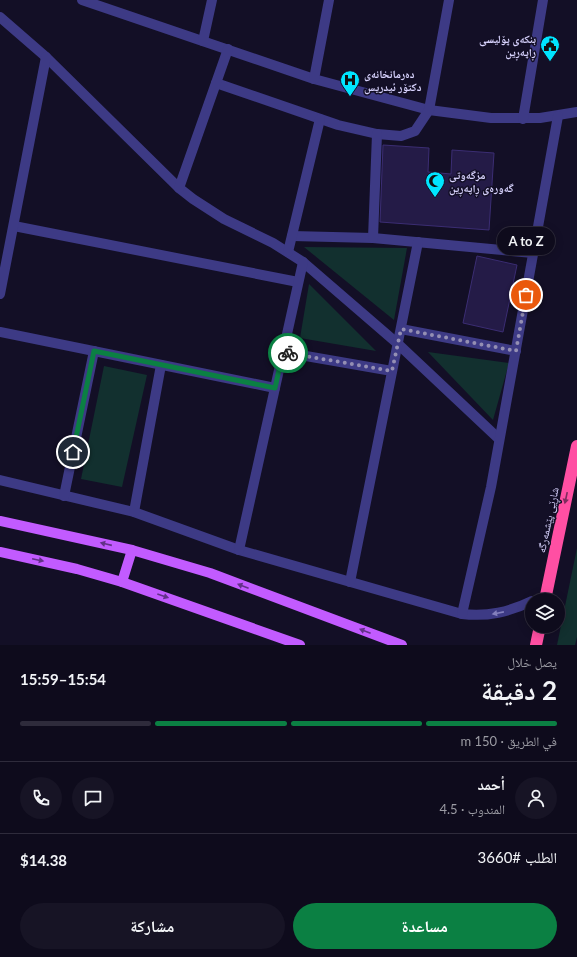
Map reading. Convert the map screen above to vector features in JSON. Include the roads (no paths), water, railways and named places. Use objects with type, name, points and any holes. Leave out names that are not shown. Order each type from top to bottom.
[{"type":"highway","name":"شاڕێی پێشمەرگە","points":[[546,593],[577,446]]},
{"type":"highway","points":[[536,645],[539,633]]},
{"type":"main road","points":[[0,521],[132,550],[210,573],[402,645]]},
{"type":"main road","points":[[122,582],[132,550]]},
{"type":"main road","points":[[0,552],[77,569],[122,582],[300,645]]},
{"type":"street","points":[[82,0],[93,2],[314,79],[428,110],[483,118],[522,119],[576,114]]},
{"type":"street","points":[[203,41],[212,0]]},
{"type":"street","points":[[314,79],[329,0]]},
{"type":"street","points":[[216,83],[338,125],[377,134],[400,136],[415,131],[428,110],[449,0]]},
{"type":"street","points":[[522,119],[543,0]]},
{"type":"street","points":[[0,17],[46,57],[179,188],[224,219],[288,252],[303,262],[398,344],[500,439]]},
{"type":"street","points":[[179,188],[228,49]]},
{"type":"street","points":[[0,294],[3,262],[14,226],[46,57]]},
{"type":"street","points":[[462,614],[482,530],[500,439],[558,116]]},
{"type":"street","points":[[288,252],[320,119]]},
{"type":"street","points":[[373,238],[377,134]]},
{"type":"street","points":[[14,226],[298,282]]},
{"type":"street","points":[[292,236],[373,238],[533,253]]},
{"type":"street","points":[[350,582],[418,242]]},
{"type":"street","points":[[238,550],[303,262]]},
{"type":"street","points":[[401,329],[516,351]]},
{"type":"street","points":[[0,332],[275,388]]},
{"type":"street","points":[[64,496],[94,351]]},
{"type":"street","points":[[283,352],[392,371]]},
{"type":"street","points":[[134,512],[162,365]]},
{"type":"street","points":[[0,480],[134,512],[238,550],[462,614],[477,616],[493,615],[508,611],[525,604]]},
{"type":"place","name":"بنکەی پۆلیسی ڕاپەڕین","points":[[550,62]]},
{"type":"place","name":"دەرمانخانەی دکتۆر ئیدریس","points":[[350,97]]},
{"type":"place","name":"مزگەوتی گەورەی ڕاپەڕین","points":[[435,198]]},
{"type":"place","name":"A to Z","points":[[526,295]]}]
